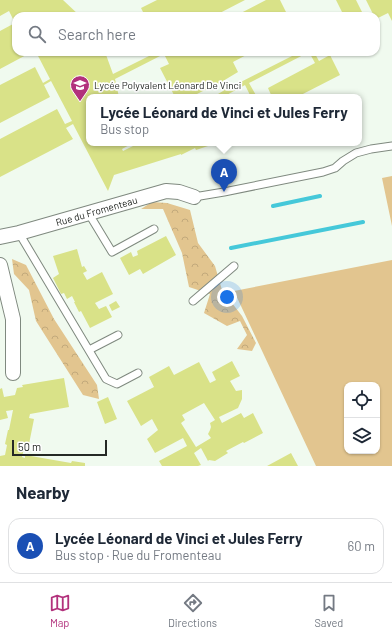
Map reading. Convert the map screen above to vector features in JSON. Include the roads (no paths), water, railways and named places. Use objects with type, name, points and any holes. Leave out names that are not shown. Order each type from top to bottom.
[{"type":"street","name":"Rue du Fromenteau","points":[[0,237],[89,214],[166,191],[179,192],[194,196]]},
{"type":"street","points":[[0,265],[13,319],[13,373]]},
{"type":"lane","points":[[194,196],[224,192],[323,172],[335,168],[356,153],[392,146]]},
{"type":"lane","points":[[89,214],[112,252],[154,229]]},
{"type":"lane","points":[[19,233],[106,378],[117,384],[138,373]]},
{"type":"lane","points":[[193,301],[234,266]]},
{"type":"lane","points":[[89,350],[118,335]]},
{"type":"waterway","points":[[273,206],[320,196]]},
{"type":"waterway","points":[[231,248],[363,222]]},
{"type":"place","name":"Lycée Polyvalent Léonard De Vinci","points":[[80,102]]},
{"type":"place","name":"Lycée Léonard de Vinci et Jules Ferry","points":[[224,192]]}]
